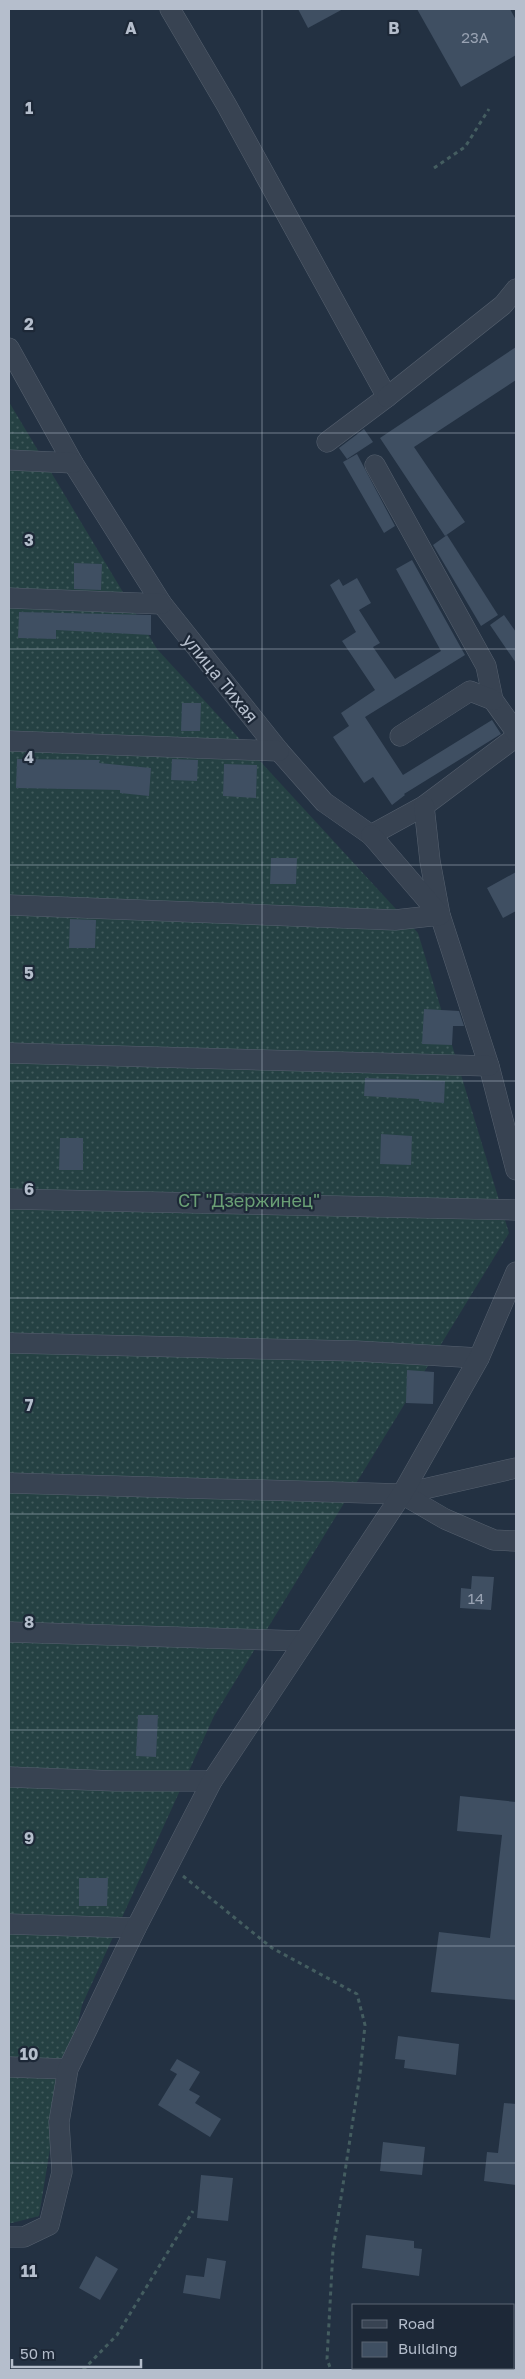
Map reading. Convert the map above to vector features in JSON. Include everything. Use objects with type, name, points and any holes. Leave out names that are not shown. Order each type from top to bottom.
[{"type":"street","points":[[170,9],[227,106],[387,398]]},
{"type":"street","points":[[327,442],[387,398],[503,305],[516,289]]},
{"type":"street","name":"улица Тихая","points":[[9,348],[74,463],[162,604],[279,751],[324,802],[371,835],[440,915]]},
{"type":"street","points":[[9,460],[74,463]]},
{"type":"street","points":[[375,464],[486,666],[493,700],[516,732]]},
{"type":"street","points":[[9,598],[162,604]]},
{"type":"street","points":[[400,736],[470,691],[493,700]]},
{"type":"street","points":[[371,835],[424,806],[516,737]]},
{"type":"street","points":[[9,741],[279,751]]},
{"type":"street","points":[[424,806],[430,860],[440,915],[489,1066],[516,1170]]},
{"type":"street","points":[[9,906],[395,920],[440,915]]},
{"type":"street","points":[[9,1053],[489,1066]]},
{"type":"street","points":[[9,1199],[516,1210]]},
{"type":"street","points":[[9,2237],[24,2237],[49,2225],[62,2172],[59,2122],[68,2069],[136,1928],[212,1781],[402,1494],[479,1358],[516,1272]]},
{"type":"street","points":[[506,1296],[516,1313]]},
{"type":"street","points":[[9,1343],[356,1351],[479,1358]]},
{"type":"street","points":[[9,1483],[402,1494],[516,1468]]},
{"type":"street","points":[[402,1494],[445,1519],[494,1540],[516,1541]]},
{"type":"street","points":[[9,1632],[304,1641]]},
{"type":"street","points":[[9,1777],[115,1781],[212,1781]]},
{"type":"street","points":[[9,1924],[136,1928]]},
{"type":"street","points":[[9,2066],[68,2069]]},
{"type":"path","points":[[434,168],[465,147],[489,109]]},
{"type":"path","points":[[169,1864],[272,1948],[357,1994],[364,2025],[360,2074],[333,2250],[327,2359],[331,2370]]},
{"type":"path","points":[[83,2370],[117,2335],[193,2211]]},
{"type":"green space","name":"СТ \"Дзержинец\"","points":[[9,402],[157,649],[418,933],[509,1233],[214,1716],[82,2005],[50,2149],[39,2216],[12,2223],[9,2223]]},
{"type":"building","points":[[298,9],[343,9],[308,28]]},
{"type":"building","points":[[417,9],[510,9],[516,20],[516,55],[461,87]]},
{"type":"building","points":[[516,347],[516,380],[414,447],[465,522],[445,536],[380,438]]},
{"type":"building","points":[[364,429],[373,442],[347,459],[339,448]]},
{"type":"building","points":[[357,454],[395,526],[384,533],[343,462]]},
{"type":"building","points":[[447,535],[498,615],[481,626],[433,545]]},
{"type":"building","points":[[412,560],[465,655],[365,717],[403,775],[492,720],[501,734],[404,794],[392,805],[373,777],[364,783],[333,737],[349,726],[341,713],[375,690],[342,641],[356,632],[330,585],[339,579],[343,586],[357,578],[371,603],[359,610],[380,643],[373,647],[395,679],[441,651],[396,569]]},
{"type":"building","points":[[74,563],[102,564],[101,590],[74,589]]},
{"type":"building","points":[[19,612],[151,615],[151,635],[56,630],[56,639],[18,638]]},
{"type":"building","points":[[504,615],[516,632],[516,663],[490,625]]},
{"type":"building","points":[[182,703],[201,703],[200,731],[181,731]]},
{"type":"building","points":[[17,759],[100,760],[99,763],[151,768],[149,796],[120,793],[120,790],[16,788]]},
{"type":"building","points":[[172,759],[198,760],[197,781],[171,780]]},
{"type":"building","points":[[224,764],[257,765],[256,798],[223,796]]},
{"type":"building","points":[[271,858],[297,858],[296,884],[270,884]]},
{"type":"building","points":[[516,872],[516,911],[503,918],[487,888]]},
{"type":"building","points":[[70,919],[96,920],[95,948],[69,948]]},
{"type":"building","points":[[424,1009],[459,1011],[464,1026],[453,1026],[452,1045],[422,1044]]},
{"type":"building","points":[[365,1078],[445,1081],[444,1103],[419,1101],[419,1099],[364,1096]]},
{"type":"building","points":[[381,1134],[412,1136],[411,1165],[380,1164]]},
{"type":"building","points":[[60,1138],[83,1138],[83,1170],[59,1170]]},
{"type":"building","points":[[407,1370],[434,1372],[433,1404],[406,1403]]},
{"type":"building","points":[[472,1576],[494,1577],[491,1610],[460,1608],[461,1588],[471,1589]]},
{"type":"building","points":[[138,1715],[158,1715],[156,1757],[136,1756]]},
{"type":"building","points":[[460,1796],[516,1802],[516,2000],[431,1992],[439,1932],[490,1938],[502,1835],[457,1831]]},
{"type":"building","points":[[79,1878],[108,1878],[107,1906],[79,1906]]},
{"type":"building","points":[[398,2036],[459,2044],[456,2075],[404,2068],[405,2060],[395,2059]]},
{"type":"building","points":[[177,2059],[200,2072],[189,2090],[200,2096],[195,2103],[221,2119],[210,2137],[158,2105],[177,2074],[170,2070]]},
{"type":"building","points":[[504,2103],[516,2104],[516,2185],[484,2181],[487,2152],[498,2153]]},
{"type":"building","points":[[383,2142],[425,2147],[422,2175],[380,2171]]},
{"type":"building","points":[[201,2175],[233,2178],[228,2221],[197,2218]]},
{"type":"building","points":[[366,2235],[414,2241],[414,2248],[422,2249],[419,2276],[362,2268]]},
{"type":"building","points":[[96,2256],[118,2269],[100,2300],[79,2288]]},
{"type":"building","points":[[207,2258],[226,2261],[220,2299],[183,2293],[186,2275],[204,2277]]}]
